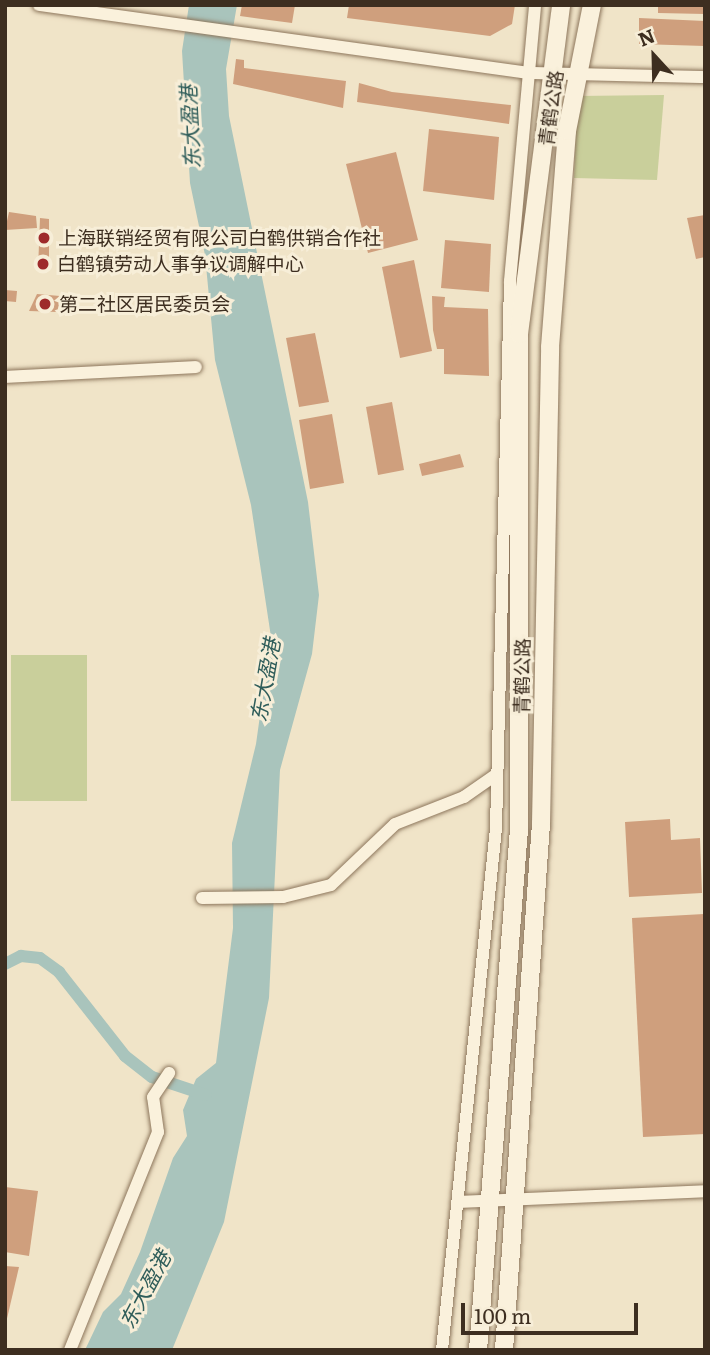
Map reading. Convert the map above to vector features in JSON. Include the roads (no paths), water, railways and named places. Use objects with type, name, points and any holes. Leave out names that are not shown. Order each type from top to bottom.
[{"type":"main road","name":"青鹤公路","points":[[478,1350],[519,829],[519,334],[561,5]]},
{"type":"main road","name":"青鹤公路","points":[[504,1350],[541,824],[550,348],[576,71],[592,5]]},
{"type":"street","points":[[442,1350],[496,828],[510,269],[535,5]]},
{"type":"street","points":[[41,6],[528,73],[576,71],[705,77]]},
{"type":"street","points":[[5,377],[196,367]]},
{"type":"street","points":[[202,898],[283,897],[331,885],[395,824],[464,797],[497,780]]},
{"type":"street","points":[[70,1350],[158,1132],[154,1093],[169,1073]]},
{"type":"street","points":[[458,1202],[489,1205],[705,1191]]},
{"type":"water","name":"东大盈港","points":[[189,5],[237,5],[226,69],[229,116],[308,502],[319,595],[312,654],[280,770],[269,998],[224,1222],[172,1350],[85,1350],[103,1312],[121,1294],[140,1252],[173,1158],[187,1136],[183,1110],[196,1079],[216,1063],[233,928],[232,843],[256,744],[271,637],[251,505],[215,360],[205,255],[190,183],[182,51]]},
{"type":"waterway","points":[[5,964],[21,956],[40,958],[59,972],[125,1056],[152,1077],[206,1095]]},
{"type":"place","name":"上海联销经贸有限公司白鹤供销合作社","points":[[44,238]]},
{"type":"place","name":"白鹤镇劳动人事争议调解中心","points":[[43,264]]},
{"type":"place","name":"第二社区居民委员会","points":[[45,304]]}]
